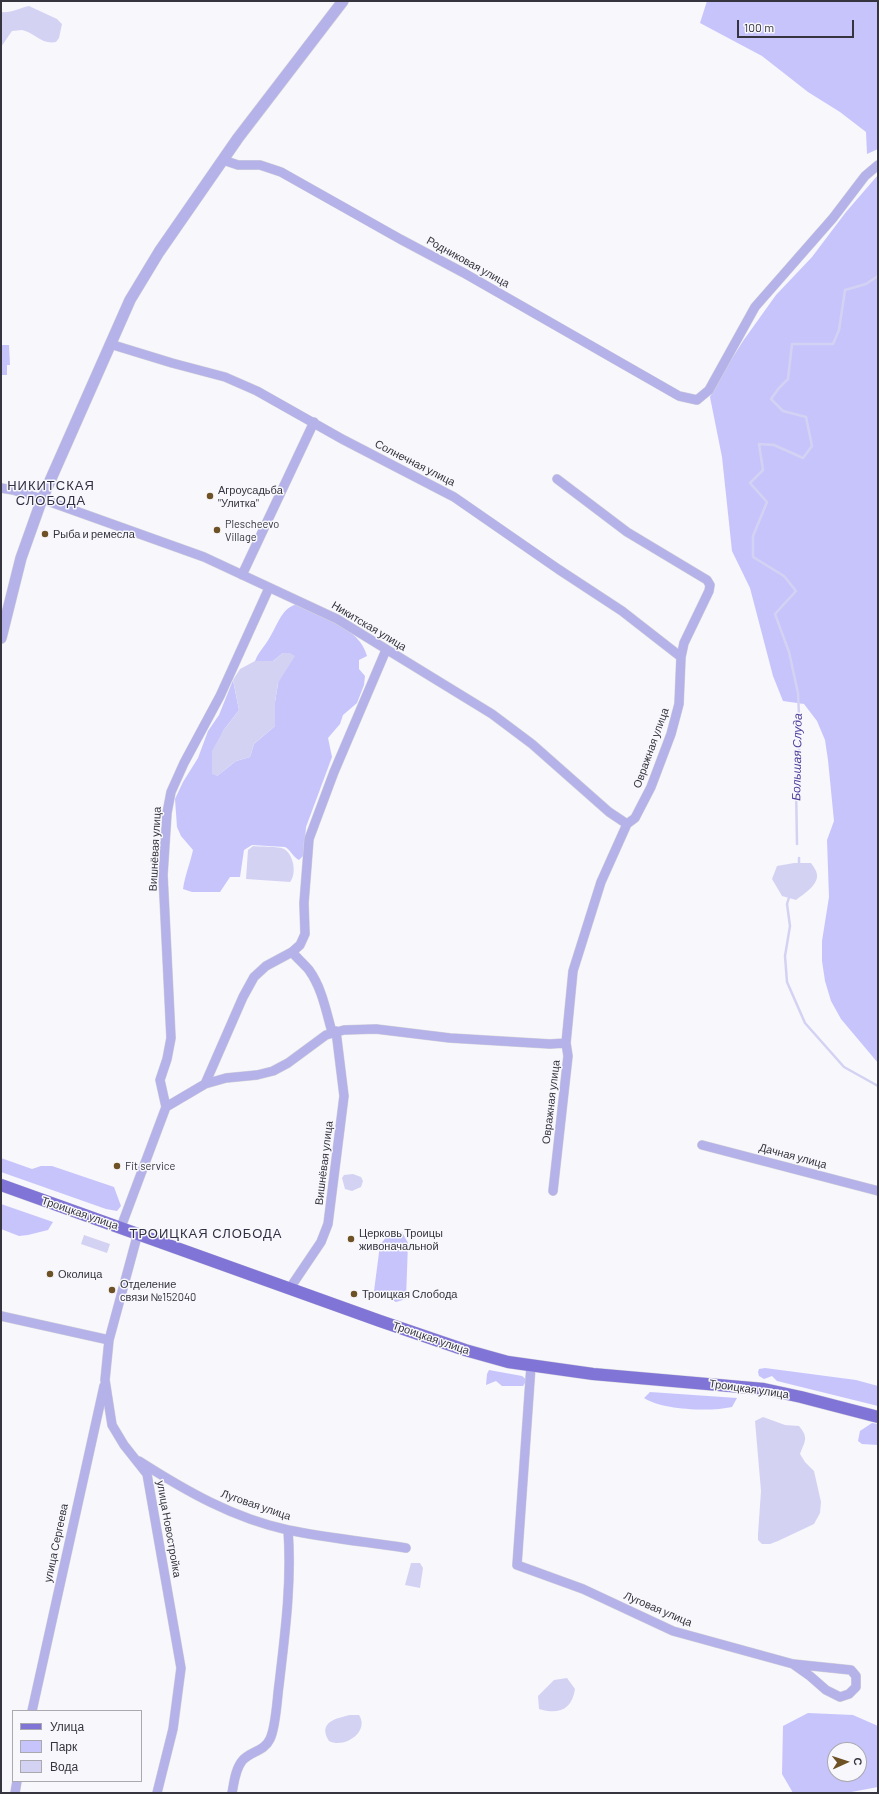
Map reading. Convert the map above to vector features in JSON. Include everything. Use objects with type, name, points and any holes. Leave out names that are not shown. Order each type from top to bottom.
[{"type":"main road","name":"Троицкая улица","points":[[1,1185],[465,1350],[508,1362],[593,1374],[764,1389],[878,1417]]},
{"type":"street","points":[[1,638],[21,558],[42,499],[110,344],[138,286],[222,160],[343,1]]},
{"type":"street","name":"Родниковая улица","points":[[222,160],[238,165],[260,164],[281,172],[374,225],[464,272],[679,396],[697,400],[709,390],[755,307],[833,218],[864,176],[878,165]]},
{"type":"street","name":"Солнечная улица","points":[[110,344],[225,377],[257,391],[342,439],[454,497],[622,611],[681,657]]},
{"type":"street","points":[[242,575],[314,422]]},
{"type":"street","name":"Овражная улица","points":[[552,1191],[568,1056],[566,1043],[573,971],[601,882],[627,824],[635,818],[651,786],[671,734],[679,704],[681,657],[684,643],[709,591],[710,585],[707,580],[627,532],[557,478]]},
{"type":"street","name":"Никитская улица","points":[[1,488],[14,490],[42,499],[204,557],[336,618],[492,714],[532,744],[609,812],[627,824]]},
{"type":"street","name":"Вишнёвая улица","points":[[166,1107],[160,1080],[167,1059],[171,1038],[163,875],[167,813],[171,792],[184,763],[220,696],[269,588]]},
{"type":"street","points":[[206,1084],[242,997],[254,977],[266,966],[292,952],[300,945],[305,934],[304,904],[309,839],[334,772],[386,650]]},
{"type":"street","name":"Вишнёвая улица","points":[[290,1288],[321,1242],[328,1224],[344,1096],[334,1032],[323,999],[316,981],[308,969],[292,952]]},
{"type":"street","points":[[121,1227],[166,1107],[206,1084],[226,1078],[257,1075],[273,1070],[288,1063],[334,1032],[359,1028],[450,1038],[550,1044],[566,1043]]},
{"type":"street","name":"Дачная улица","points":[[702,1144],[878,1191]]},
{"type":"street","name":"улица Новостройка","points":[[138,1233],[109,1340],[105,1380],[112,1425],[124,1445],[147,1474],[181,1668],[173,1729],[157,1793]]},
{"type":"street","points":[[1,1316],[109,1340]]},
{"type":"street","name":"Луговая улица","points":[[531,1366],[517,1564],[583,1589],[673,1631],[793,1664],[851,1670],[856,1676],[856,1687],[849,1694],[840,1697],[826,1690],[793,1664]]},
{"type":"street","name":"улица Сергеева","points":[[32,1710],[105,1380]]},
{"type":"street","name":"Луговая улица","points":[[133,1457],[198,1497],[233,1512],[288,1530],[406,1548]]},
{"type":"street","points":[[232,1793],[236,1773],[242,1760],[265,1748],[270,1738],[277,1701],[285,1635],[289,1546],[288,1530]]},
{"type":"street","points":[[15,1793],[17,1782]]},
{"type":"green space","points":[[707,1],[878,1],[878,149],[867,154],[866,132],[840,112],[808,92],[762,56],[700,23]]},
{"type":"green space","points":[[878,175],[878,1063],[841,1019],[831,1001],[825,981],[822,961],[822,941],[829,897],[827,840],[834,821],[825,740],[817,721],[804,704],[783,701],[773,676],[750,588],[732,551],[722,457],[710,397],[717,382],[743,341],[776,295],[812,257],[846,212]]},
{"type":"green space","points":[[1,345],[9,345],[10,365],[7,365],[7,375],[1,375]]},
{"type":"green space","points":[[298,604],[328,618],[348,630],[363,646],[367,656],[359,660],[359,669],[365,676],[364,685],[357,703],[343,715],[340,724],[328,738],[332,757],[306,827],[304,855],[299,860],[285,847],[252,845],[244,850],[240,877],[230,877],[220,892],[192,892],[183,889],[193,850],[181,836],[177,827],[175,799],[183,782],[198,758],[208,731],[219,715],[233,680],[239,710],[223,731],[217,776],[236,761],[250,757],[254,744],[275,726],[275,702],[283,653],[273,661],[255,661],[284,612]]},
{"type":"green space","points":[[1,1158],[32,1169],[41,1166],[52,1166],[114,1187],[121,1206],[117,1211],[106,1209],[1,1172]]},
{"type":"green space","points":[[1,1204],[53,1222],[48,1230],[19,1236],[1,1229]]},
{"type":"green space","points":[[402,1232],[408,1243],[406,1299],[396,1302],[374,1291],[380,1245],[387,1236]]},
{"type":"green space","points":[[765,1368],[856,1380],[878,1386],[878,1406],[777,1381],[772,1376],[764,1379],[759,1376],[758,1372],[759,1369]]},
{"type":"green space","points":[[489,1370],[522,1376],[527,1380],[523,1386],[502,1386],[496,1381],[486,1385]]},
{"type":"green space","points":[[650,1392],[737,1398],[732,1407],[699,1410],[662,1405],[652,1402],[644,1398]]},
{"type":"green space","points":[[872,1423],[878,1424],[878,1445],[862,1444],[858,1441],[860,1431]]},
{"type":"green space","points":[[808,1713],[853,1715],[878,1726],[878,1787],[846,1793],[793,1793],[782,1774],[783,1726]]},
{"type":"water","points":[[29,6],[57,19],[62,24],[59,38],[56,42],[47,42],[22,30],[12,31],[1,47],[1,12],[12,11]]},
{"type":"water","points":[[283,653],[290,653],[295,656],[278,683],[275,702],[275,726],[254,744],[250,757],[236,761],[217,776],[212,774],[212,751],[223,731],[239,710],[233,680],[240,669],[255,661],[273,661]]},
{"type":"water","points":[[253,846],[278,847],[284,849],[292,860],[294,870],[290,882],[246,879],[248,850]]},
{"type":"water","points":[[794,863],[811,863],[816,870],[817,875],[817,879],[813,886],[796,900],[782,896],[772,879],[777,866]]},
{"type":"water","points":[[353,1174],[361,1177],[363,1181],[361,1187],[352,1191],[345,1189],[342,1178],[344,1175]]},
{"type":"water","points":[[84,1235],[110,1244],[107,1253],[81,1244]]},
{"type":"water","points":[[763,1417],[785,1425],[799,1426],[802,1430],[805,1437],[805,1443],[800,1454],[805,1462],[814,1471],[821,1502],[820,1513],[814,1524],[770,1544],[762,1544],[758,1540],[761,1491],[755,1421]]},
{"type":"water","points":[[411,1563],[420,1563],[423,1568],[420,1588],[405,1585]]},
{"type":"water","points":[[567,1678],[575,1689],[571,1702],[563,1709],[558,1711],[546,1711],[539,1709],[538,1696],[554,1680]]},
{"type":"water","points":[[350,1715],[359,1715],[361,1727],[358,1733],[348,1741],[342,1743],[329,1741],[325,1729],[327,1725],[334,1720]]},
{"type":"waterway","name":"Большая Слуда","points":[[797,844],[796,785],[800,737],[798,693],[789,652],[775,614],[796,591],[784,576],[753,557],[753,536],[767,502],[750,483],[763,470],[759,444],[774,445],[803,458],[812,446],[806,417],[783,411],[771,399],[788,379],[792,344],[833,344],[839,330],[845,290],[866,284],[878,276]]},
{"type":"waterway","name":"Большая Слуда","points":[[799,858],[799,865]]},
{"type":"waterway","name":"Большая Слуда","points":[[790,894],[787,904],[790,926],[785,956],[787,982],[805,1023],[844,1067],[878,1086]]},
{"type":"place","name":"Агроусадьба \"Улитка\"","points":[[210,496]]},
{"type":"place","name":"Plescheevo Village","points":[[217,530]]},
{"type":"place","name":"Рыба и ремесла","points":[[45,534]]},
{"type":"place","name":"Fit service","points":[[117,1166]]},
{"type":"place","name":"Церковь Троицы живоначальной","points":[[351,1239]]},
{"type":"place","name":"Околица","points":[[50,1274]]},
{"type":"place","name":"Отделение связи №152040","points":[[112,1290]]},
{"type":"place","name":"Троицкая Слобода","points":[[354,1294]]},
{"type":"district","name":"НИКИТСКАЯ СЛОБОДА","points":[[51,494]]},
{"type":"district","name":"ТРОИЦКАЯ СЛОБОДА","points":[[206,1234]]}]
